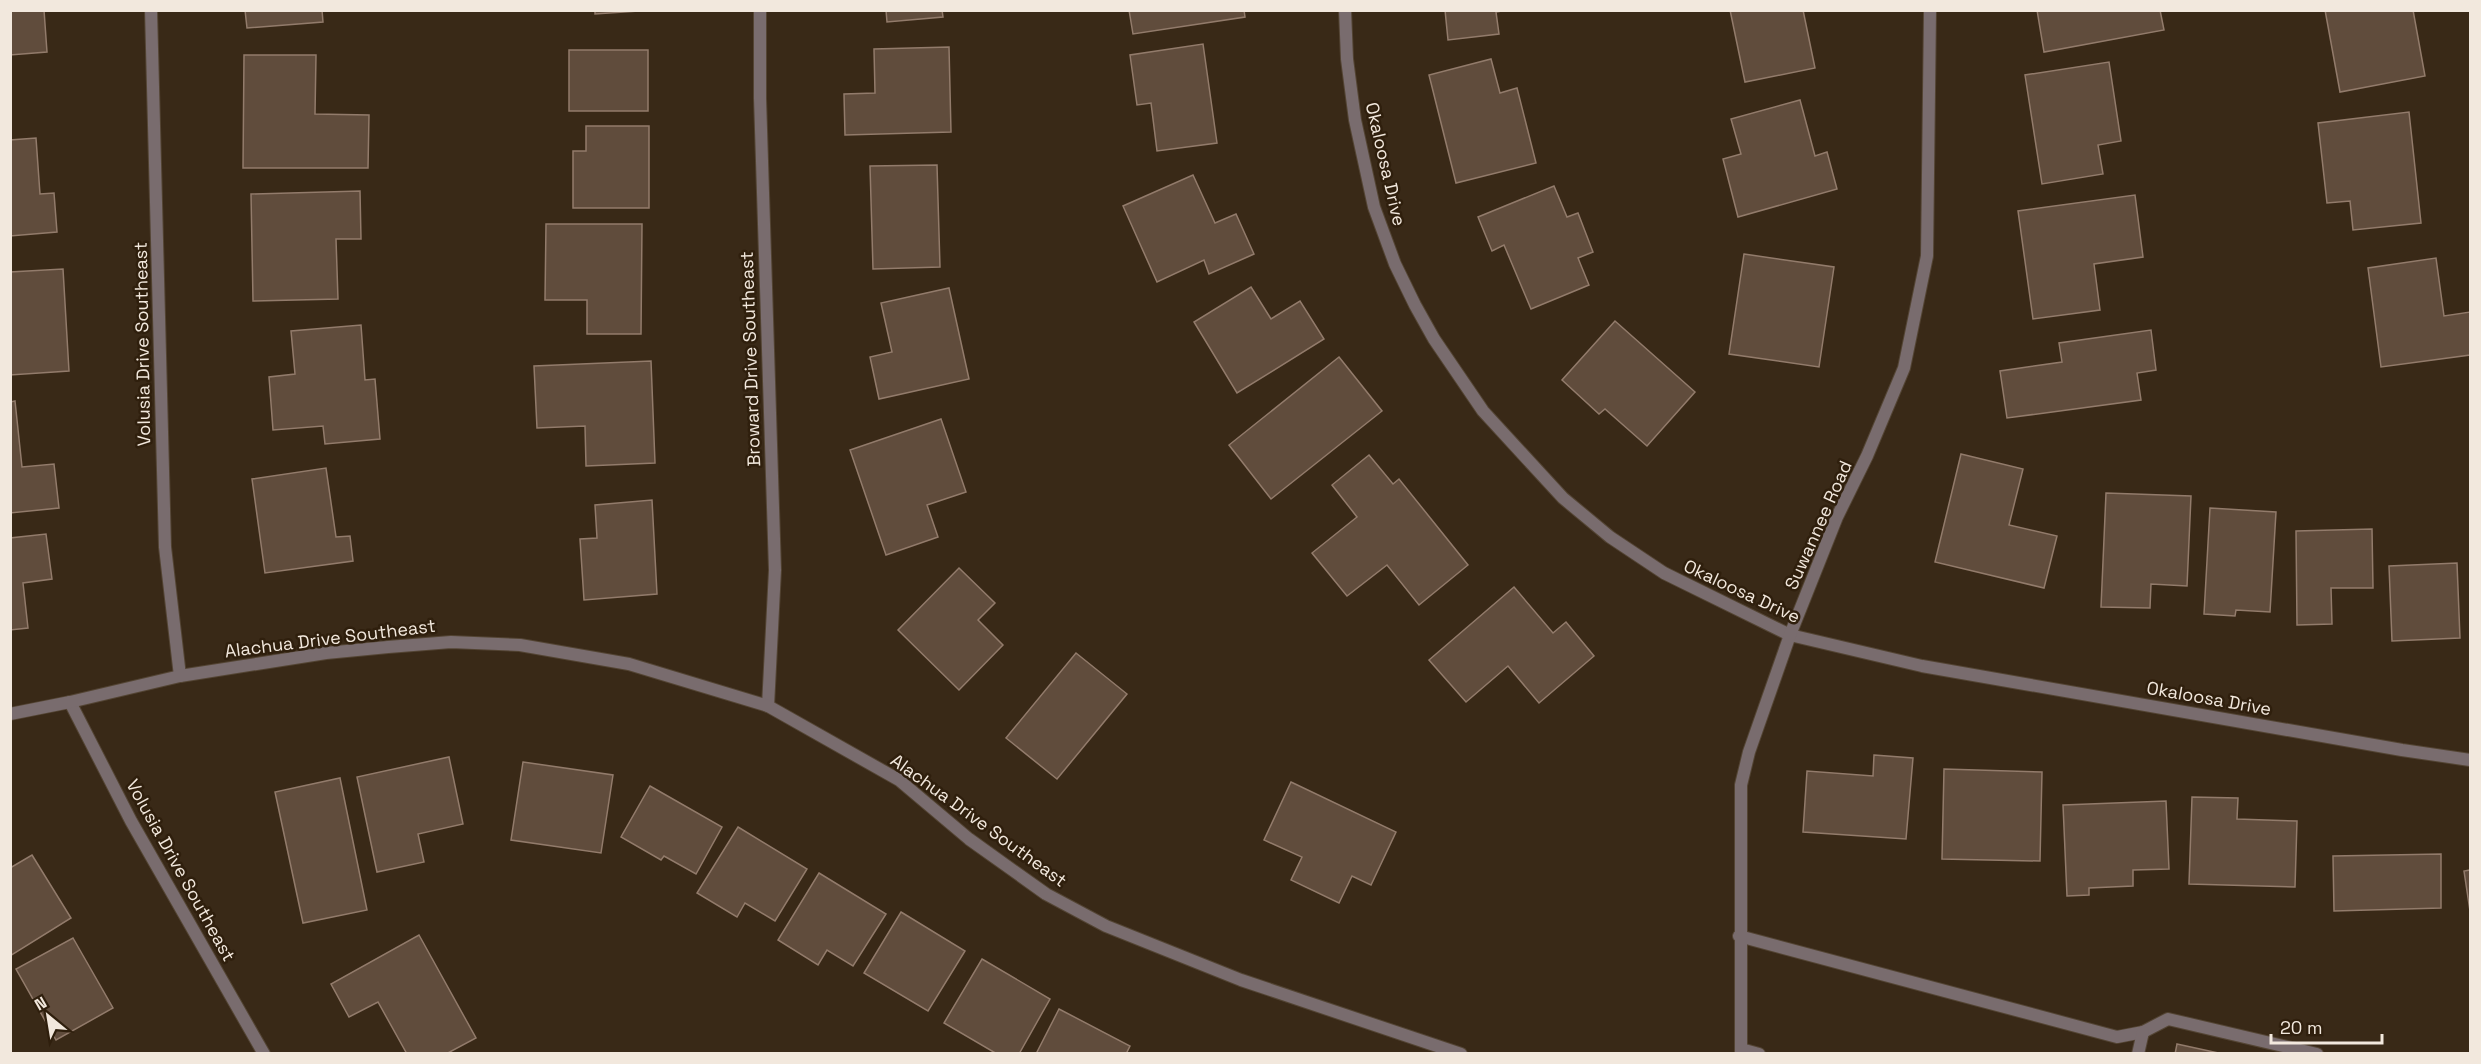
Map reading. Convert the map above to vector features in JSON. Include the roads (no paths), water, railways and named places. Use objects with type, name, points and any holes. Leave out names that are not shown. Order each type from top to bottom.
[{"type":"street","name":"Volusia Drive Southeast","points":[[152,10],[165,547],[180,676]]},
{"type":"street","name":"Broward Drive Southeast","points":[[760,10],[760,98],[775,570],[768,706]]},
{"type":"street","name":"Okaloosa Drive","points":[[1345,10],[1347,59],[1355,120],[1374,207],[1395,264],[1415,304],[1434,339],[1483,411],[1563,498],[1610,537],[1664,573],[1790,635],[1922,666],[2470,760]]},
{"type":"street","name":"Suwannee Road","points":[[1741,1051],[1740,785],[1749,752],[1790,635],[1837,517],[1868,456],[1904,368],[1927,255],[1930,10]]},
{"type":"street","name":"Alachua Drive Southeast","points":[[10,714],[180,676],[326,653],[452,642],[520,645],[629,664],[768,706],[899,780],[969,839],[1046,894],[1106,926],[1240,980],[1461,1053]]},
{"type":"street","name":"Volusia Drive Southeast","points":[[70,702],[131,821],[264,1053]]},
{"type":"street","points":[[1739,936],[2117,1037],[2143,1032],[2168,1019],[2317,1053]]},
{"type":"street","points":[[2138,1053],[2143,1032]]},
{"type":"street","points":[[1741,1051],[1759,1053]]}]
